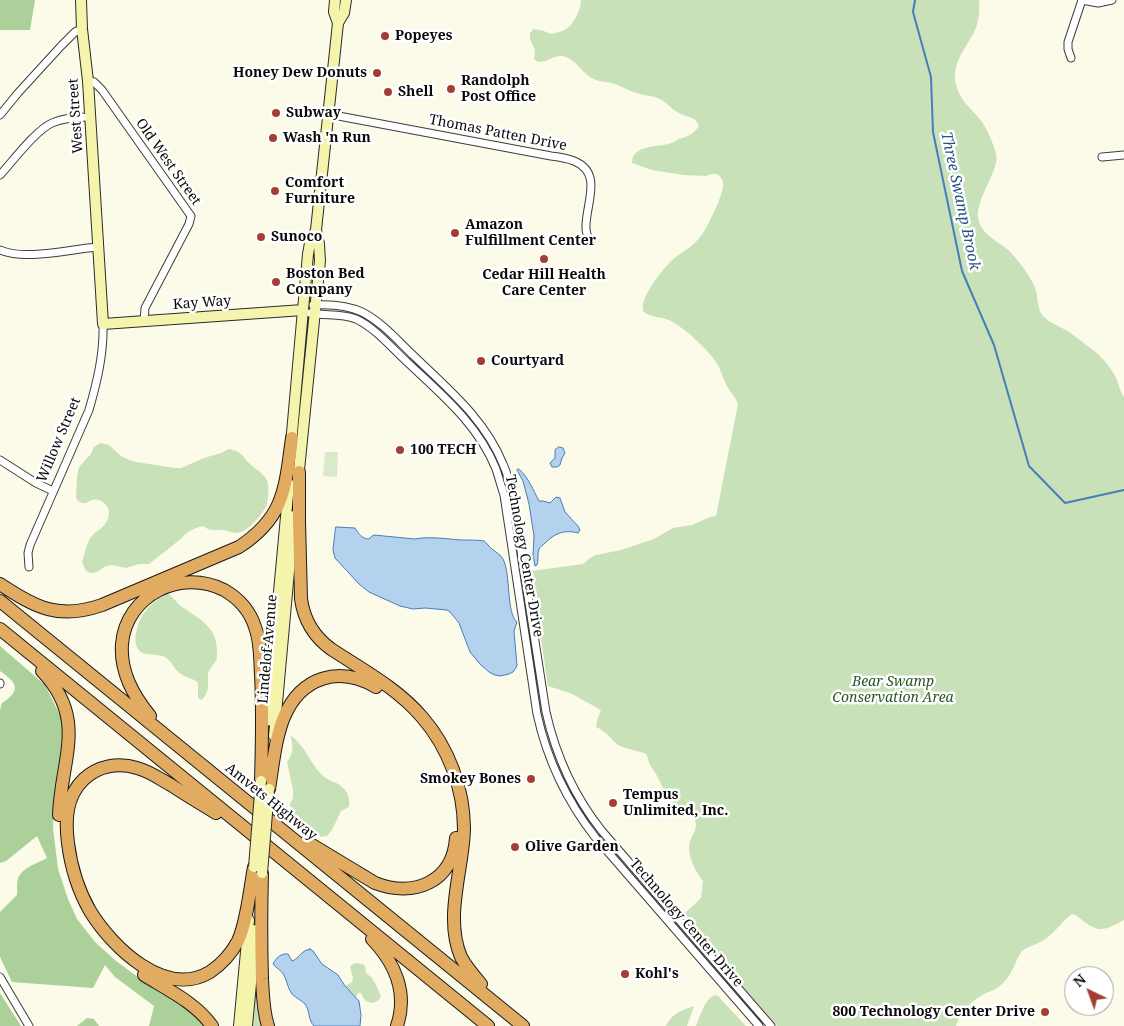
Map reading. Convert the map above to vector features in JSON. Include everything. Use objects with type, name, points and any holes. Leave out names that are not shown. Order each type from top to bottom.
[{"type":"highway","points":[[0,584],[38,606],[61,611],[81,611],[102,605],[239,547],[259,533],[277,508],[284,488],[292,438]]},
{"type":"highway","points":[[299,472],[301,599],[306,618],[311,629],[321,642],[394,690],[409,703],[429,725],[442,745],[460,791],[464,817],[463,844],[454,917],[458,946],[462,959],[474,977],[524,1026]]},
{"type":"highway","points":[[203,766],[166,732],[138,701],[129,685],[122,654],[127,624],[138,607],[148,596],[156,591],[184,582],[203,583],[225,591],[237,599],[255,625],[259,648],[265,785]]},
{"type":"highway","name":"Amvets Highway","points":[[0,601],[524,1026]]},
{"type":"highway","points":[[0,630],[488,1026]]},
{"type":"highway","points":[[0,630],[49,679],[59,693],[67,715],[70,738],[59,812],[60,837],[68,879],[79,906],[100,938],[120,957],[139,972],[201,1012],[212,1026]]},
{"type":"highway","points":[[252,806],[284,828],[367,878],[387,887],[400,890],[413,889],[429,883],[445,869],[452,858],[456,841],[456,817],[453,792],[444,764],[430,739],[410,714],[390,696],[363,680],[346,675],[333,676],[313,683],[298,696],[287,710],[278,734],[265,785]]},
{"type":"highway","points":[[258,870],[242,930],[237,943],[225,959],[214,969],[197,977],[184,980],[165,977],[148,969],[113,941],[100,925],[86,902],[75,877],[69,852],[66,822],[70,801],[80,783],[99,769],[115,765],[137,768],[160,778],[270,849]]},
{"type":"highway","points":[[258,870],[264,1010],[268,1026]]},
{"type":"highway","points":[[312,883],[369,936],[388,958],[400,988],[401,1009],[397,1026]]},
{"type":"main road","name":"West Street","points":[[81,0],[97,231]]},
{"type":"main road","points":[[335,0],[334,12],[338,23]]},
{"type":"main road","points":[[316,230],[338,23],[344,13],[346,0]]},
{"type":"main road","name":"Lindelof Avenue","points":[[265,785],[315,309],[320,250],[316,230]]},
{"type":"main road","name":"Lindelof Avenue","points":[[247,1026],[303,310],[309,249],[316,230]]},
{"type":"main road","name":"Willow Street","points":[[97,231],[103,324]]},
{"type":"main road","name":"Kay Way","points":[[103,324],[303,310]]},
{"type":"main road","name":"Lindelof Avenue","points":[[239,1026],[258,870]]},
{"type":"street","points":[[1071,58],[1068,42],[1082,0],[1098,3],[1112,0]]},
{"type":"street","points":[[0,115],[61,46],[75,32],[82,29]]},
{"type":"street","name":"Old West Street","points":[[88,81],[94,82],[102,90],[191,216],[189,224],[145,308],[144,321]]},
{"type":"street","name":"Thomas Patten Drive","points":[[328,114],[566,158],[576,162],[587,170],[591,183],[586,227],[587,235],[591,242]]},
{"type":"street","points":[[0,175],[46,126],[60,120],[90,117]]},
{"type":"street","points":[[1102,157],[1124,155]]},
{"type":"street","points":[[0,250],[7,254],[32,255],[98,247]]},
{"type":"street","name":"Technology Center Drive","points":[[303,310],[346,307],[372,318],[458,398],[480,422],[504,466],[512,493],[546,712],[555,746],[568,778],[586,810],[602,832],[771,1026]]},
{"type":"street","name":"Technology Center Drive","points":[[315,309],[358,320],[367,325],[452,405],[482,441],[496,469],[504,495],[536,709],[546,748],[558,778],[576,810],[595,837],[759,1026]]},
{"type":"street","name":"Willow Street","points":[[29,567],[28,553],[30,545],[91,403],[101,361],[103,324]]},
{"type":"street","points":[[0,460],[36,484],[53,492]]},
{"type":"street","points":[[0,976],[29,1026]]},
{"type":"green space","points":[[0,0],[35,0],[30,30],[0,30]]},
{"type":"green space","name":"Bear Swamp Conservation Area","points":[[581,0],[979,0],[979,15],[976,26],[958,62],[955,78],[960,95],[984,126],[996,153],[994,168],[979,205],[979,222],[986,233],[1010,252],[1026,272],[1037,294],[1041,313],[1050,322],[1069,332],[1099,355],[1113,373],[1124,397],[1124,920],[1101,929],[1091,926],[1078,916],[1072,914],[1045,939],[1022,951],[1010,975],[1004,982],[997,988],[974,1000],[963,1011],[956,1026],[777,1026],[682,916],[701,898],[703,881],[694,867],[689,850],[689,844],[696,826],[694,819],[679,810],[672,802],[650,765],[646,754],[620,746],[596,727],[601,710],[570,693],[548,686],[531,571],[583,564],[596,555],[621,550],[654,539],[673,528],[692,525],[716,516],[738,404],[715,361],[691,335],[671,321],[648,315],[643,311],[645,298],[662,271],[677,256],[696,242],[704,232],[723,188],[722,180],[717,174],[706,176],[684,175],[652,170],[632,163],[633,157],[640,150],[669,144],[688,136],[699,126],[693,118],[680,114],[654,97],[591,78],[566,57],[557,56],[541,62],[534,59],[535,50],[530,39],[530,33],[534,29],[550,34],[566,29],[572,24],[580,8]]},
{"type":"green space","points":[[100,443],[109,445],[121,456],[136,462],[175,468],[181,468],[229,449],[237,451],[266,478],[268,486],[267,504],[255,522],[241,532],[212,530],[203,526],[186,533],[149,564],[139,564],[126,568],[112,565],[91,573],[86,571],[82,562],[85,551],[92,536],[107,522],[109,512],[107,506],[101,501],[92,500],[87,503],[81,503],[76,498],[77,476],[79,467],[91,454],[94,447]]},
{"type":"green space","points":[[325,452],[338,452],[337,477],[323,476]]},
{"type":"green space","points":[[168,594],[203,622],[215,639],[217,657],[208,674],[208,690],[202,700],[198,698],[198,683],[196,681],[179,672],[165,657],[141,652],[136,644],[137,629],[142,616],[155,601]]},
{"type":"green space","points":[[0,646],[45,685],[63,721],[63,738],[54,801],[53,828],[58,869],[77,919],[95,942],[116,961],[154,989],[192,1011],[207,1026],[149,1026],[154,1006],[115,977],[105,965],[93,988],[12,982],[0,957],[0,912],[17,895],[17,881],[20,875],[30,866],[47,858],[37,836],[6,861],[0,863],[0,710],[2,703],[13,694],[15,687],[10,679],[0,671]]},
{"type":"green space","points":[[290,735],[300,744],[322,775],[337,783],[348,795],[349,807],[341,811],[327,836],[315,836],[296,824],[291,818],[290,804],[293,798],[293,790],[287,762],[292,750]]},
{"type":"green space","points":[[355,963],[365,966],[366,973],[372,978],[377,987],[381,996],[376,1002],[367,1002],[361,993],[358,993],[356,997],[345,986],[351,983],[353,979],[350,966]]},
{"type":"green space","points":[[257,976],[265,1026],[253,1026]]},
{"type":"green space","points":[[0,993],[21,1026],[0,1026]]},
{"type":"green space","points":[[714,995],[718,996],[746,1026],[696,1026],[705,1005]]},
{"type":"green space","points":[[694,1006],[687,1026],[666,1026],[677,1013]]},
{"type":"green space","points":[[87,1018],[94,1019],[99,1026],[77,1026]]},
{"type":"water","points":[[559,447],[563,448],[565,453],[560,465],[552,467],[550,463],[555,458],[555,450]]},
{"type":"water","points":[[519,469],[528,480],[539,501],[550,503],[556,497],[560,498],[565,512],[580,530],[578,533],[560,533],[548,540],[539,549],[538,563],[535,566],[533,556],[534,536],[529,504],[523,481],[517,470]]},
{"type":"water","points":[[336,527],[355,528],[362,537],[367,539],[374,535],[415,539],[484,541],[501,556],[507,574],[511,610],[517,622],[514,631],[517,666],[513,672],[500,676],[495,675],[481,665],[470,652],[459,623],[447,610],[413,609],[400,606],[369,592],[359,584],[335,558],[333,550]]},
{"type":"water","points":[[310,949],[322,964],[338,975],[359,1001],[360,1026],[314,1026],[305,1004],[289,990],[284,975],[273,964],[281,955],[288,954],[292,961],[304,951]]},
{"type":"waterway","name":"Three Swamp Brook","points":[[915,0],[913,12],[931,77],[933,132],[962,271],[994,345],[1029,466],[1065,503],[1124,490]]},
{"type":"place","name":"Popeyes","points":[[385,36]]},
{"type":"place","name":"Honey Dew Donuts","points":[[377,73]]},
{"type":"place","name":"Randolph Post Office","points":[[451,89]]},
{"type":"place","name":"Shell","points":[[388,92]]},
{"type":"place","name":"Subway","points":[[276,113]]},
{"type":"place","name":"Wash 'n Run","points":[[273,138]]},
{"type":"place","name":"Comfort Furniture","points":[[275,191]]},
{"type":"place","name":"Amazon Fulfillment Center","points":[[455,233]]},
{"type":"place","name":"Sunoco","points":[[261,237]]},
{"type":"place","name":"Cedar Hill Health Care Center","points":[[544,259]]},
{"type":"place","name":"Boston Bed Company","points":[[276,282]]},
{"type":"place","name":"Courtyard","points":[[481,361]]},
{"type":"place","name":"100 TECH","points":[[400,450]]},
{"type":"place","name":"Smokey Bones","points":[[531,779]]},
{"type":"place","name":"Tempus Unlimited, Inc.","points":[[613,803]]},
{"type":"place","name":"Olive Garden","points":[[515,847]]},
{"type":"place","name":"Kohl's","points":[[625,974]]},
{"type":"place","name":"800 Technology Center Drive","points":[[1045,1012]]}]
